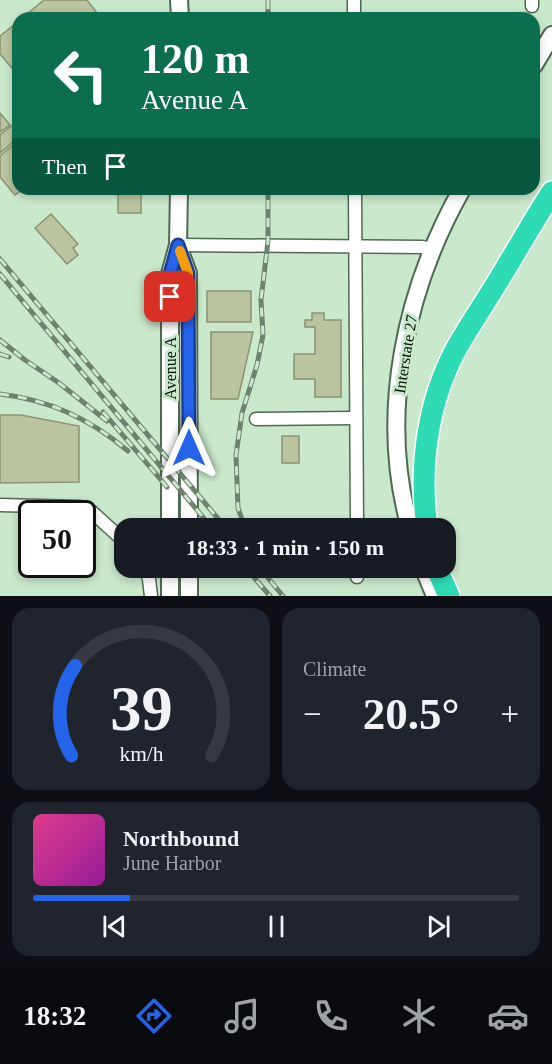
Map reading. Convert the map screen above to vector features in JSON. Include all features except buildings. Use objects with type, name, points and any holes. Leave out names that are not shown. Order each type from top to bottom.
[{"type":"highway","points":[[426,518],[424,458],[430,422],[442,381],[456,350],[550,196]]},
{"type":"highway","points":[[441,578],[449,596]]},
{"type":"main road","points":[[540,55],[552,35]]},
{"type":"main road","name":"Avenue A","points":[[170,518],[170,274],[178,245],[179,195]]},
{"type":"main road","name":"Interstate 27","points":[[408,518],[401,487],[397,414],[402,355],[417,290],[432,249],[459,195]]},
{"type":"main road","name":"Avenue A","points":[[178,245],[188,273],[189,518]]},
{"type":"main road","points":[[170,578],[170,596]]},
{"type":"main road","points":[[189,578],[189,596]]},
{"type":"main road","points":[[428,578],[435,596]]},
{"type":"street","points":[[355,195],[357,518]]},
{"type":"street","points":[[178,245],[432,249]]},
{"type":"street","points":[[256,419],[356,418]]},
{"type":"street","points":[[0,505],[80,507],[92,512],[114,531]]},
{"type":"street","points":[[149,578],[151,596]]},
{"type":"railway","points":[[268,0],[268,12]]},
{"type":"railway","points":[[242,518],[238,508],[236,455],[242,413],[257,365],[263,335],[261,300],[268,241],[268,195]]},
{"type":"railway","points":[[0,259],[218,518]]},
{"type":"railway","points":[[0,274],[204,518]]},
{"type":"railway","points":[[0,340],[107,421]]},
{"type":"railway","points":[[0,354],[9,357]]},
{"type":"railway","points":[[0,394],[36,401],[84,420],[128,451]]},
{"type":"railway","points":[[103,412],[167,487]]},
{"type":"railway","points":[[254,578],[270,596]]},
{"type":"railway","points":[[268,578],[283,596]]},
{"type":"slow traffic","points":[[180,251],[188,273],[188,302]]},
{"type":"route","points":[[170,297],[170,274],[178,245],[188,273],[189,448]]}]
